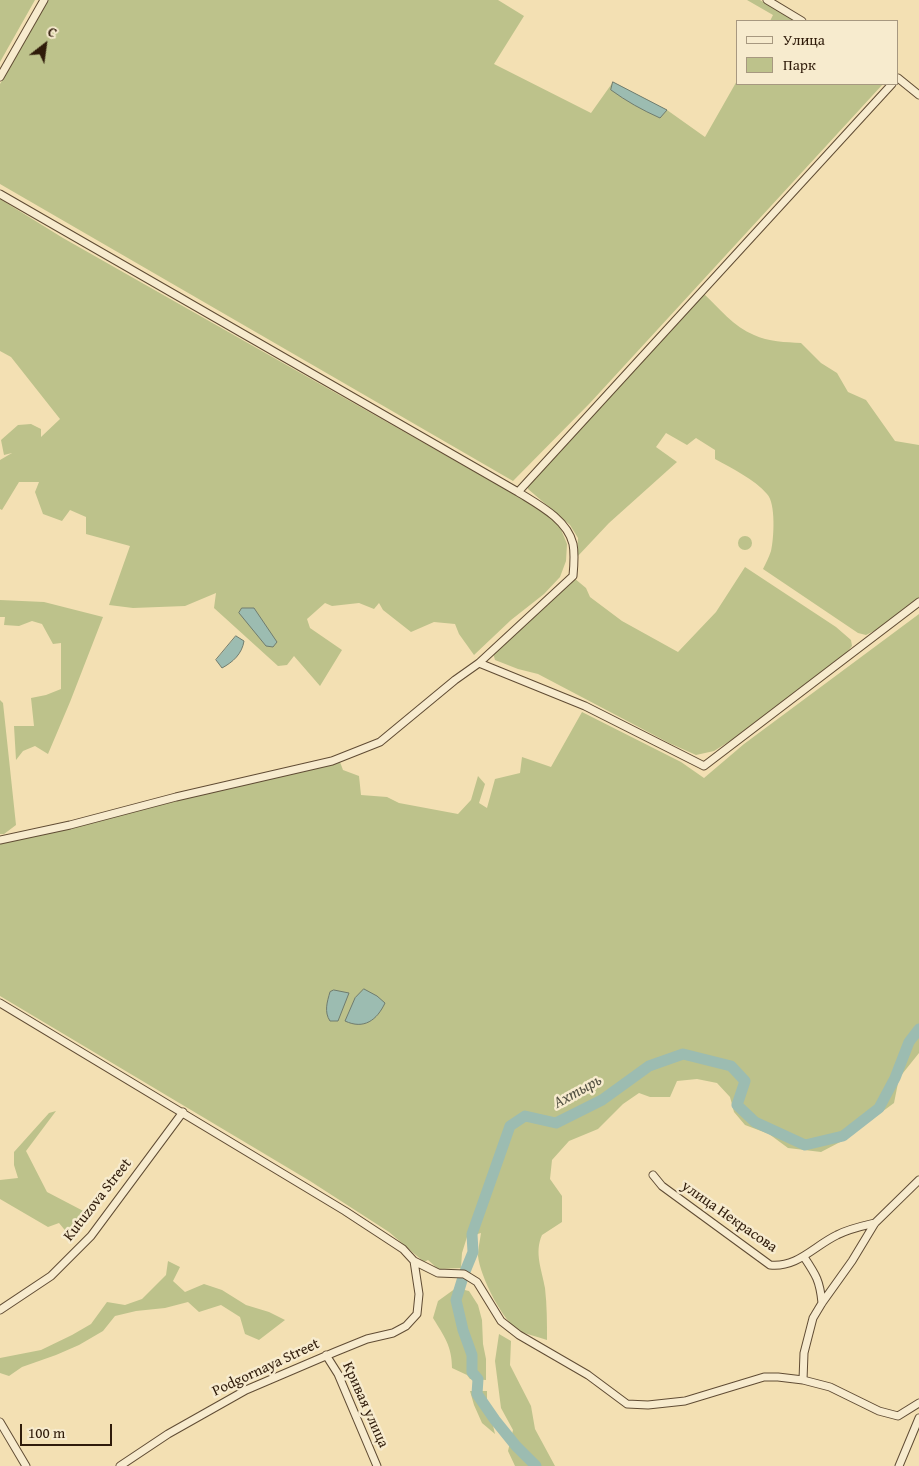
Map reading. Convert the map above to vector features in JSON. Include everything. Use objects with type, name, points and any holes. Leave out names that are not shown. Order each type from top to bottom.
[{"type":"street","points":[[0,77],[44,0]]},
{"type":"street","points":[[766,0],[800,20]]},
{"type":"street","points":[[899,79],[919,95]]},
{"type":"street","points":[[518,492],[891,85]]},
{"type":"street","points":[[0,194],[518,492],[560,521],[573,543],[574,559],[573,576],[479,663],[455,680],[380,742],[332,761],[176,797],[70,825],[0,840]]},
{"type":"street","points":[[479,663],[585,706],[704,766],[919,602]]},
{"type":"street","points":[[0,1003],[374,1229],[403,1249],[414,1261],[438,1273],[464,1274],[477,1282],[501,1321],[518,1335],[588,1375],[627,1404],[648,1405],[685,1401],[764,1377],[803,1380],[830,1387],[879,1411],[898,1416],[919,1402]]},
{"type":"street","name":"Kutuzova Street","points":[[0,1310],[51,1276],[91,1236],[182,1112]]},
{"type":"street","name":"улица Некрасова","points":[[653,1176],[662,1186],[770,1265],[780,1266],[804,1257],[837,1234],[875,1222]]},
{"type":"street","name":"улица Некрасова","points":[[803,1380],[804,1353],[813,1318],[852,1261],[875,1222],[919,1180]]},
{"type":"street","points":[[804,1257],[820,1285],[822,1303]]},
{"type":"street","name":"Podgornaya Street","points":[[120,1466],[168,1434],[246,1390],[326,1355],[393,1333],[406,1326],[417,1314],[419,1294],[414,1261]]},
{"type":"street","name":"Кривая улица","points":[[326,1355],[338,1374],[377,1466]]},
{"type":"street","points":[[899,1466],[919,1418]]},
{"type":"street","points":[[0,1422],[26,1466]]},
{"type":"green space","points":[[0,0],[35,0],[0,62]]},
{"type":"green space","points":[[47,0],[498,0],[524,16],[494,64],[591,113],[613,82],[667,110],[705,137],[736,83],[736,85],[882,85],[590,403],[513,481],[0,184],[0,84]]},
{"type":"green space","points":[[747,0],[760,0],[794,20],[770,20],[773,15]]},
{"type":"green space","points":[[0,199],[63,238],[540,509],[558,522],[567,544],[566,561],[560,577],[544,594],[511,620],[474,655],[459,634],[455,624],[434,622],[411,632],[383,610],[379,603],[374,609],[359,603],[332,606],[325,603],[307,619],[310,628],[342,650],[320,686],[294,656],[287,665],[278,666],[214,608],[216,593],[185,606],[133,608],[109,605],[130,546],[86,534],[86,517],[70,510],[62,521],[43,514],[35,492],[39,482],[19,482],[2,510],[0,509],[0,460],[12,453],[4,455],[1,440],[18,425],[31,424],[41,429],[41,437],[60,419],[11,357],[0,351]]},
{"type":"green space","points":[[703,293],[727,317],[747,332],[771,340],[801,343],[821,363],[837,373],[848,392],[866,400],[895,441],[919,445],[919,598],[880,628],[866,635],[858,633],[763,569],[771,551],[773,538],[774,521],[770,499],[750,479],[715,459],[715,450],[696,438],[687,445],[666,433],[656,447],[677,462],[609,523],[577,557],[578,538],[570,525],[528,489],[528,484]]},
{"type":"green space","points":[[742,536],[748,536],[752,543],[748,550],[742,550],[738,546],[738,540]]},
{"type":"green space","points":[[745,567],[836,627],[851,640],[852,646],[842,658],[752,727],[714,751],[696,755],[669,743],[538,674],[495,660],[493,653],[574,578],[586,588],[590,597],[622,621],[678,652],[716,612]]},
{"type":"green space","points":[[0,600],[44,602],[103,617],[48,754],[35,746],[23,751],[16,760],[14,726],[34,726],[31,698],[61,689],[61,643],[53,644],[42,624],[32,621],[19,626],[4,625],[5,617],[0,617]]},
{"type":"green space","points":[[919,614],[919,1053],[899,1078],[894,1103],[844,1140],[821,1152],[788,1148],[769,1134],[745,1125],[734,1112],[730,1097],[717,1083],[697,1079],[677,1081],[670,1097],[650,1097],[639,1093],[623,1104],[598,1129],[569,1141],[552,1160],[550,1179],[562,1196],[562,1222],[542,1235],[539,1248],[539,1262],[546,1294],[547,1340],[521,1332],[514,1327],[500,1309],[480,1265],[478,1253],[481,1233],[467,1237],[462,1253],[461,1268],[438,1269],[428,1260],[424,1262],[389,1232],[310,1181],[0,996],[0,843],[340,762],[343,770],[359,776],[361,795],[387,797],[399,803],[458,814],[471,800],[478,776],[485,784],[479,803],[487,808],[495,779],[520,773],[522,757],[551,767],[582,712],[681,762],[704,778],[744,744]]},
{"type":"green space","points":[[0,700],[3,703],[16,825],[4,834],[0,834]]},
{"type":"green space","points":[[56,1111],[26,1151],[47,1192],[91,1215],[73,1240],[59,1223],[48,1227],[0,1199],[0,1180],[18,1178],[14,1165],[14,1152],[49,1113]]},
{"type":"green space","points":[[168,1261],[180,1267],[173,1281],[185,1292],[204,1284],[222,1290],[246,1305],[269,1312],[285,1320],[259,1340],[245,1334],[240,1317],[221,1305],[199,1312],[188,1302],[165,1308],[136,1311],[115,1316],[103,1331],[79,1345],[22,1367],[9,1376],[0,1373],[0,1358],[41,1350],[72,1335],[91,1324],[107,1302],[125,1305],[142,1299],[166,1275]]},
{"type":"green space","points":[[456,1288],[469,1291],[478,1305],[482,1320],[486,1380],[470,1379],[467,1375],[452,1368],[449,1347],[433,1318],[438,1301]]},
{"type":"green space","points":[[499,1334],[511,1341],[510,1365],[531,1406],[535,1429],[555,1466],[515,1466],[508,1451],[513,1430],[501,1408],[495,1361]]},
{"type":"green space","points":[[470,1391],[487,1391],[487,1400],[495,1434],[482,1423]]},
{"type":"water","points":[[613,82],[667,110],[660,118],[641,109],[611,90]]},
{"type":"water","points":[[242,608],[254,608],[277,642],[273,647],[266,646],[239,613]]},
{"type":"water","points":[[236,636],[244,641],[241,650],[233,660],[222,668],[216,660]]},
{"type":"water","points":[[364,989],[385,1003],[382,1009],[374,1019],[364,1024],[352,1024],[345,1021],[355,998]]},
{"type":"water","points":[[334,990],[349,993],[338,1021],[330,1021],[327,1014],[328,999],[330,992]]},
{"type":"waterway","name":"Ахтырь","points":[[536,1466],[516,1446],[477,1394],[478,1379],[472,1372],[472,1355],[463,1330],[456,1300],[473,1252],[472,1234],[510,1126],[525,1116],[556,1123],[602,1100],[649,1066],[683,1054],[731,1066],[745,1081],[737,1105],[755,1122],[805,1145],[843,1136],[879,1108],[895,1078],[909,1042],[919,1029]]}]
